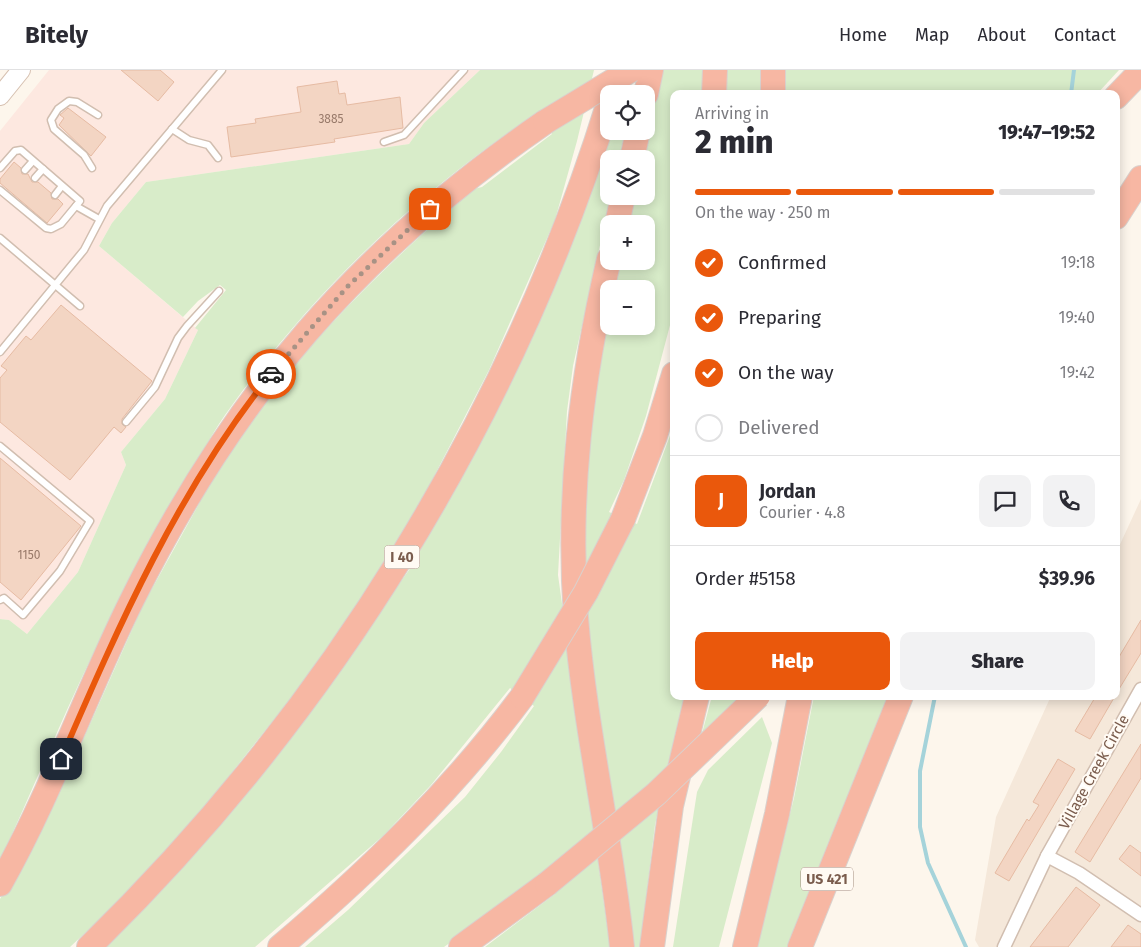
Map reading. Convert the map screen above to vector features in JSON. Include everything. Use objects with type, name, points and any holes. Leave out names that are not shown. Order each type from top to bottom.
[{"type":"highway","points":[[614,85],[618,70]]},
{"type":"highway","points":[[0,884],[32,824],[114,636],[148,569],[193,487],[239,416],[291,349],[378,256],[441,200],[545,122],[631,70]]},
{"type":"highway","points":[[648,85],[651,70]]},
{"type":"highway","points":[[714,90],[715,70]]},
{"type":"highway","points":[[773,70],[773,90]]},
{"type":"highway","points":[[1120,93],[1141,71]]},
{"type":"highway","name":"I 40","points":[[88,947],[161,874],[244,778],[321,678],[391,574],[455,465],[512,352],[562,236],[600,128]]},
{"type":"highway","points":[[1120,212],[1141,178]]},
{"type":"highway","points":[[607,270],[592,336],[580,411],[575,453],[572,538],[576,620],[582,676],[611,854],[622,947]]},
{"type":"highway","points":[[280,947],[353,883],[418,820],[476,757],[522,697],[574,614],[623,519],[655,436],[670,387]]},
{"type":"highway","points":[[652,947],[671,806],[696,700]]},
{"type":"highway","points":[[461,947],[548,884],[656,794],[754,700]]},
{"type":"highway","points":[[745,947],[778,814],[799,700]]},
{"type":"highway","name":"US 421","points":[[800,947],[899,700]]},
{"type":"main road","points":[[0,96],[21,70]]},
{"type":"street","name":"Village Creek Circle","points":[[1004,947],[1047,856],[1141,689]]},
{"type":"street","points":[[1047,856],[1079,873],[1141,914]]},
{"type":"lane","points":[[0,352],[84,250],[107,206],[222,70]]},
{"type":"lane","points":[[384,142],[404,135],[464,70]]},
{"type":"lane","points":[[92,168],[84,155],[54,129],[51,120],[58,109],[69,101],[77,102],[98,115]]},
{"type":"lane","points":[[172,128],[189,140],[208,146],[218,158]]},
{"type":"lane","points":[[0,168],[15,151],[20,150],[80,200],[61,224],[51,229],[4,192]]},
{"type":"lane","points":[[26,170],[33,161]]},
{"type":"lane","points":[[35,178],[43,169]]},
{"type":"lane","points":[[54,195],[62,186]]},
{"type":"lane","points":[[76,206],[99,219]]},
{"type":"lane","points":[[0,238],[80,306]]},
{"type":"lane","points":[[126,422],[156,387],[178,338],[219,291]]},
{"type":"lane","points":[[0,446],[90,522],[60,571],[24,615],[4,598],[0,600]]},
{"type":"shaded area","points":[[49,70],[480,70],[424,123],[409,144],[146,182],[112,223],[99,246],[198,330],[165,399],[121,452],[126,465],[78,572],[27,634],[9,620],[0,619],[0,131]]},
{"type":"shaded area","points":[[1141,499],[1141,947],[979,947],[975,940],[996,817],[1049,700],[1120,700],[1120,544]]},
{"type":"green space","points":[[480,70],[594,70],[555,220],[489,370],[415,513],[351,615],[291,698],[206,805],[137,884],[70,947],[0,947],[0,899],[54,805],[143,605],[200,502],[197,498],[272,393],[343,311],[393,261],[474,189],[482,187],[552,134],[538,112],[449,177],[407,212],[329,287],[258,370],[213,434],[124,593],[81,680],[0,860],[0,619],[9,620],[27,634],[78,572],[126,465],[121,452],[165,399],[198,330],[195,328],[226,290],[220,285],[198,301],[183,317],[99,246],[112,223],[146,182],[409,144],[424,123]]},
{"type":"green space","points":[[663,70],[703,70],[702,90],[670,90],[670,325],[646,416],[624,480],[609,512],[637,524],[670,436],[670,700],[686,700],[667,767],[655,825],[640,947],[629,947],[590,670],[581,567],[582,466],[603,335],[655,335],[655,280],[613,280],[615,270],[655,270],[655,215],[628,215],[631,205],[655,205],[655,150],[643,150],[646,140],[655,140],[655,102]]},
{"type":"green space","points":[[727,70],[761,70],[762,90],[726,90]]},
{"type":"green space","points":[[783,70],[1119,70],[1101,90],[783,90]]},
{"type":"green space","points":[[606,140],[623,140],[621,150],[602,150]]},
{"type":"green space","points":[[600,155],[600,205],[609,205],[607,215],[600,215],[600,245],[573,366],[567,411],[558,575],[610,947],[485,947],[555,894],[542,877],[444,947],[305,947],[348,910],[465,797],[501,752],[534,706],[510,688],[431,785],[384,835],[255,947],[102,947],[350,653],[409,570],[492,416]]},
{"type":"green space","points":[[711,700],[738,700],[701,737]]},
{"type":"green space","points":[[813,700],[894,700],[797,947],[757,947],[794,798]]},
{"type":"green space","points":[[762,717],[772,743],[719,947],[673,947],[697,792],[708,770]]},
{"type":"building","points":[[121,70],[160,70],[174,82],[158,101]]},
{"type":"building","points":[[337,81],[339,94],[345,93],[347,105],[400,97],[403,128],[334,139],[335,142],[231,157],[227,127],[256,123],[255,119],[301,112],[297,87]]},
{"type":"building","points":[[68,108],[106,137],[91,156],[59,125],[64,118],[60,115]]},
{"type":"building","points":[[14,162],[21,168],[22,174],[28,174],[32,182],[38,182],[51,193],[52,199],[58,199],[63,204],[47,223],[0,183],[0,179]]},
{"type":"building","points":[[61,305],[152,381],[122,419],[122,424],[126,427],[121,433],[114,427],[70,480],[0,422],[0,378],[7,370],[1,366],[26,336],[31,340]]},
{"type":"building","points":[[0,458],[81,526],[21,600],[0,582]]},
{"type":"building","points":[[1141,620],[1141,653],[1120,687],[1120,655]]},
{"type":"building","points":[[1094,700],[1113,700],[1090,739],[1075,731]]},
{"type":"building","points":[[1141,744],[1141,778],[1090,862],[1075,852]]},
{"type":"building","points":[[1058,759],[1075,769],[1009,881],[995,873],[1027,819],[1029,821],[1039,805],[1033,802]]},
{"type":"building","points":[[1130,845],[1141,853],[1141,876],[1119,859]]},
{"type":"building","points":[[1076,887],[1100,905],[1068,947],[1030,947]]},
{"type":"building","points":[[1128,925],[1141,934],[1141,947],[1111,947]]},
{"type":"waterway","points":[[1072,90],[1074,70]]},
{"type":"waterway","points":[[934,700],[920,771],[920,827],[928,863],[966,947]]},
{"type":"way so far","points":[[271,374],[348,286],[430,209]]},
{"type":"route","points":[[61,759],[114,636],[172,524],[215,451],[271,374]]}]
